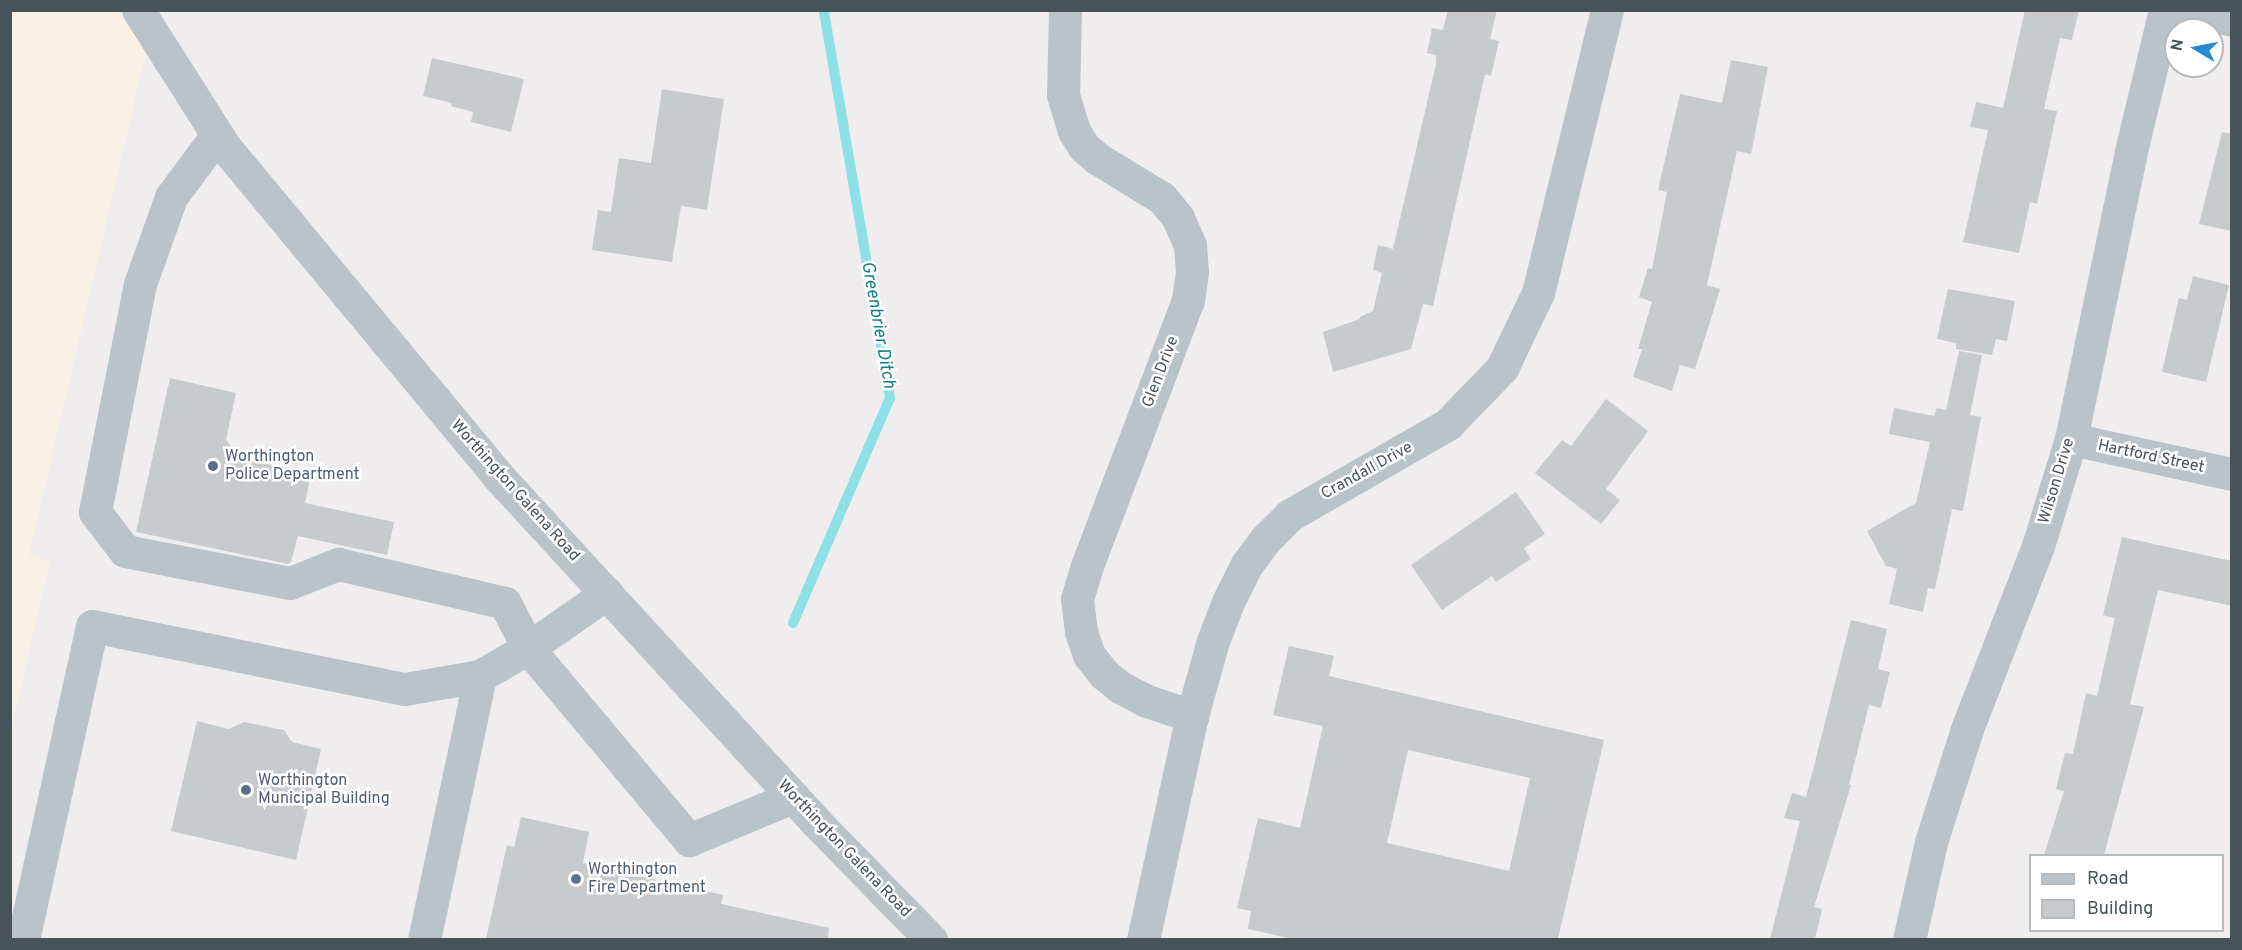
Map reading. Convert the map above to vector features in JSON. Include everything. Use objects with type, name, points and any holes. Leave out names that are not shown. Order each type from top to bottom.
[{"type":"street","name":"Worthington Galena Road","points":[[138,10],[218,135],[498,476],[793,797],[931,939]]},
{"type":"street","name":"Glen Drive","points":[[1065,10],[1063,95],[1074,131],[1084,147],[1098,159],[1162,198],[1178,218],[1190,245],[1192,272],[1188,300],[1087,566],[1077,599],[1081,632],[1089,655],[1104,674],[1120,687],[1144,700],[1192,716]]},
{"type":"street","name":"Crandall Drive","points":[[1143,939],[1192,716],[1213,641],[1228,602],[1247,564],[1266,539],[1290,515],[1448,424],[1502,368],[1538,293],[1607,10]]},
{"type":"street","name":"Wilson Drive","points":[[1910,939],[1931,842],[1967,729],[2038,546],[2071,439],[2133,143],[2166,10]]},
{"type":"street","points":[[2188,10],[2232,20]]},
{"type":"street","points":[[218,135],[171,197],[141,284],[94,512],[125,551],[290,583],[338,564],[506,603],[528,648],[689,840],[793,797]]},
{"type":"street","name":"Hartford Street","points":[[2071,439],[2232,474]]},
{"type":"street","points":[[23,939],[92,626],[405,689],[480,676],[528,648],[607,593]]},
{"type":"street","points":[[424,939],[480,676]]},
{"type":"shaded area","points":[[11,11],[138,11],[151,31],[29,555],[50,561],[11,731]]},
{"type":"building","points":[[1448,10],[1497,10],[1490,39],[1499,41],[1491,76],[1485,74],[1433,306],[1423,304],[1411,349],[1333,372],[1323,332],[1360,319],[1373,311],[1382,273],[1373,270],[1378,245],[1393,249],[1436,64],[1436,55],[1427,53],[1432,28],[1443,30]]},
{"type":"building","points":[[2025,10],[2079,10],[2072,40],[2060,38],[2044,109],[2057,111],[2037,204],[2030,202],[2019,253],[1963,242],[1988,130],[1970,127],[1976,102],[2003,108]]},
{"type":"building","points":[[432,58],[524,79],[511,132],[471,122],[473,112],[451,106],[452,103],[423,96]]},
{"type":"building","points":[[1731,60],[1768,67],[1751,154],[1737,151],[1707,285],[1720,289],[1695,369],[1680,365],[1672,391],[1633,377],[1642,349],[1638,349],[1652,302],[1639,297],[1648,268],[1652,269],[1667,192],[1658,190],[1680,94],[1722,103]]},
{"type":"building","points":[[662,89],[724,99],[707,210],[681,206],[672,262],[592,250],[598,210],[611,212],[619,158],[651,163]]},
{"type":"building","points":[[2222,132],[2232,134],[2232,231],[2199,224]]},
{"type":"building","points":[[2193,276],[2229,285],[2206,382],[2162,372],[2179,298],[2187,300]]},
{"type":"building","points":[[1948,289],[2015,301],[2007,341],[1996,339],[1992,355],[1956,349],[1956,343],[1937,339]]},
{"type":"building","points":[[1959,351],[1982,355],[1970,415],[1981,417],[1963,511],[1952,509],[1935,589],[1928,588],[1923,612],[1889,604],[1897,569],[1886,566],[1867,531],[1916,503],[1930,442],[1889,434],[1894,408],[1934,416],[1937,408],[1946,410]]},
{"type":"building","name":"Worthington Police Department","points":[[170,378],[236,393],[226,440],[239,458],[311,474],[305,503],[394,522],[387,555],[298,536],[291,562],[288,564],[136,532]]},
{"type":"building","points":[[1606,399],[1648,431],[1606,489],[1620,500],[1601,524],[1535,473],[1562,440],[1571,446]]},
{"type":"building","points":[[1516,492],[1545,534],[1524,548],[1531,559],[1496,582],[1492,576],[1442,610],[1411,565]]},
{"type":"building","points":[[2122,537],[2232,561],[2232,606],[2158,590],[2130,704],[2144,707],[2104,854],[2044,854],[2064,791],[2056,789],[2065,753],[2073,754],[2086,693],[2097,696],[2115,618],[2103,615]]},
{"type":"building","points":[[1851,620],[1887,629],[1878,669],[1890,672],[1881,708],[1869,705],[1849,785],[1851,785],[1814,907],[1822,909],[1815,939],[1770,939],[1800,821],[1784,818],[1792,793],[1806,797]]},
{"type":"building","points":[[1289,646],[1334,656],[1329,676],[1604,740],[1558,939],[1293,939],[1248,929],[1251,911],[1237,908],[1258,818],[1300,828],[1323,726],[1273,715]],"holes":[[[1408,750],[1530,778],[1509,871],[1387,843]]]},
{"type":"building","name":"Worthington Municipal Building","points":[[197,721],[229,729],[244,722],[284,730],[292,742],[321,749],[296,860],[171,831]]},
{"type":"building","name":"Worthington Fire Department","points":[[521,817],[589,832],[583,863],[723,895],[721,904],[829,928],[828,939],[486,939],[507,845],[514,847]]},
{"type":"waterway","name":"Greenbrier Ditch","points":[[793,623],[890,398],[824,10]]},
{"type":"place","name":"Worthington Police Department","points":[[213,466]]},
{"type":"place","name":"Worthington Municipal Building","points":[[246,790]]},
{"type":"place","name":"Worthington Fire Department","points":[[576,879]]}]
